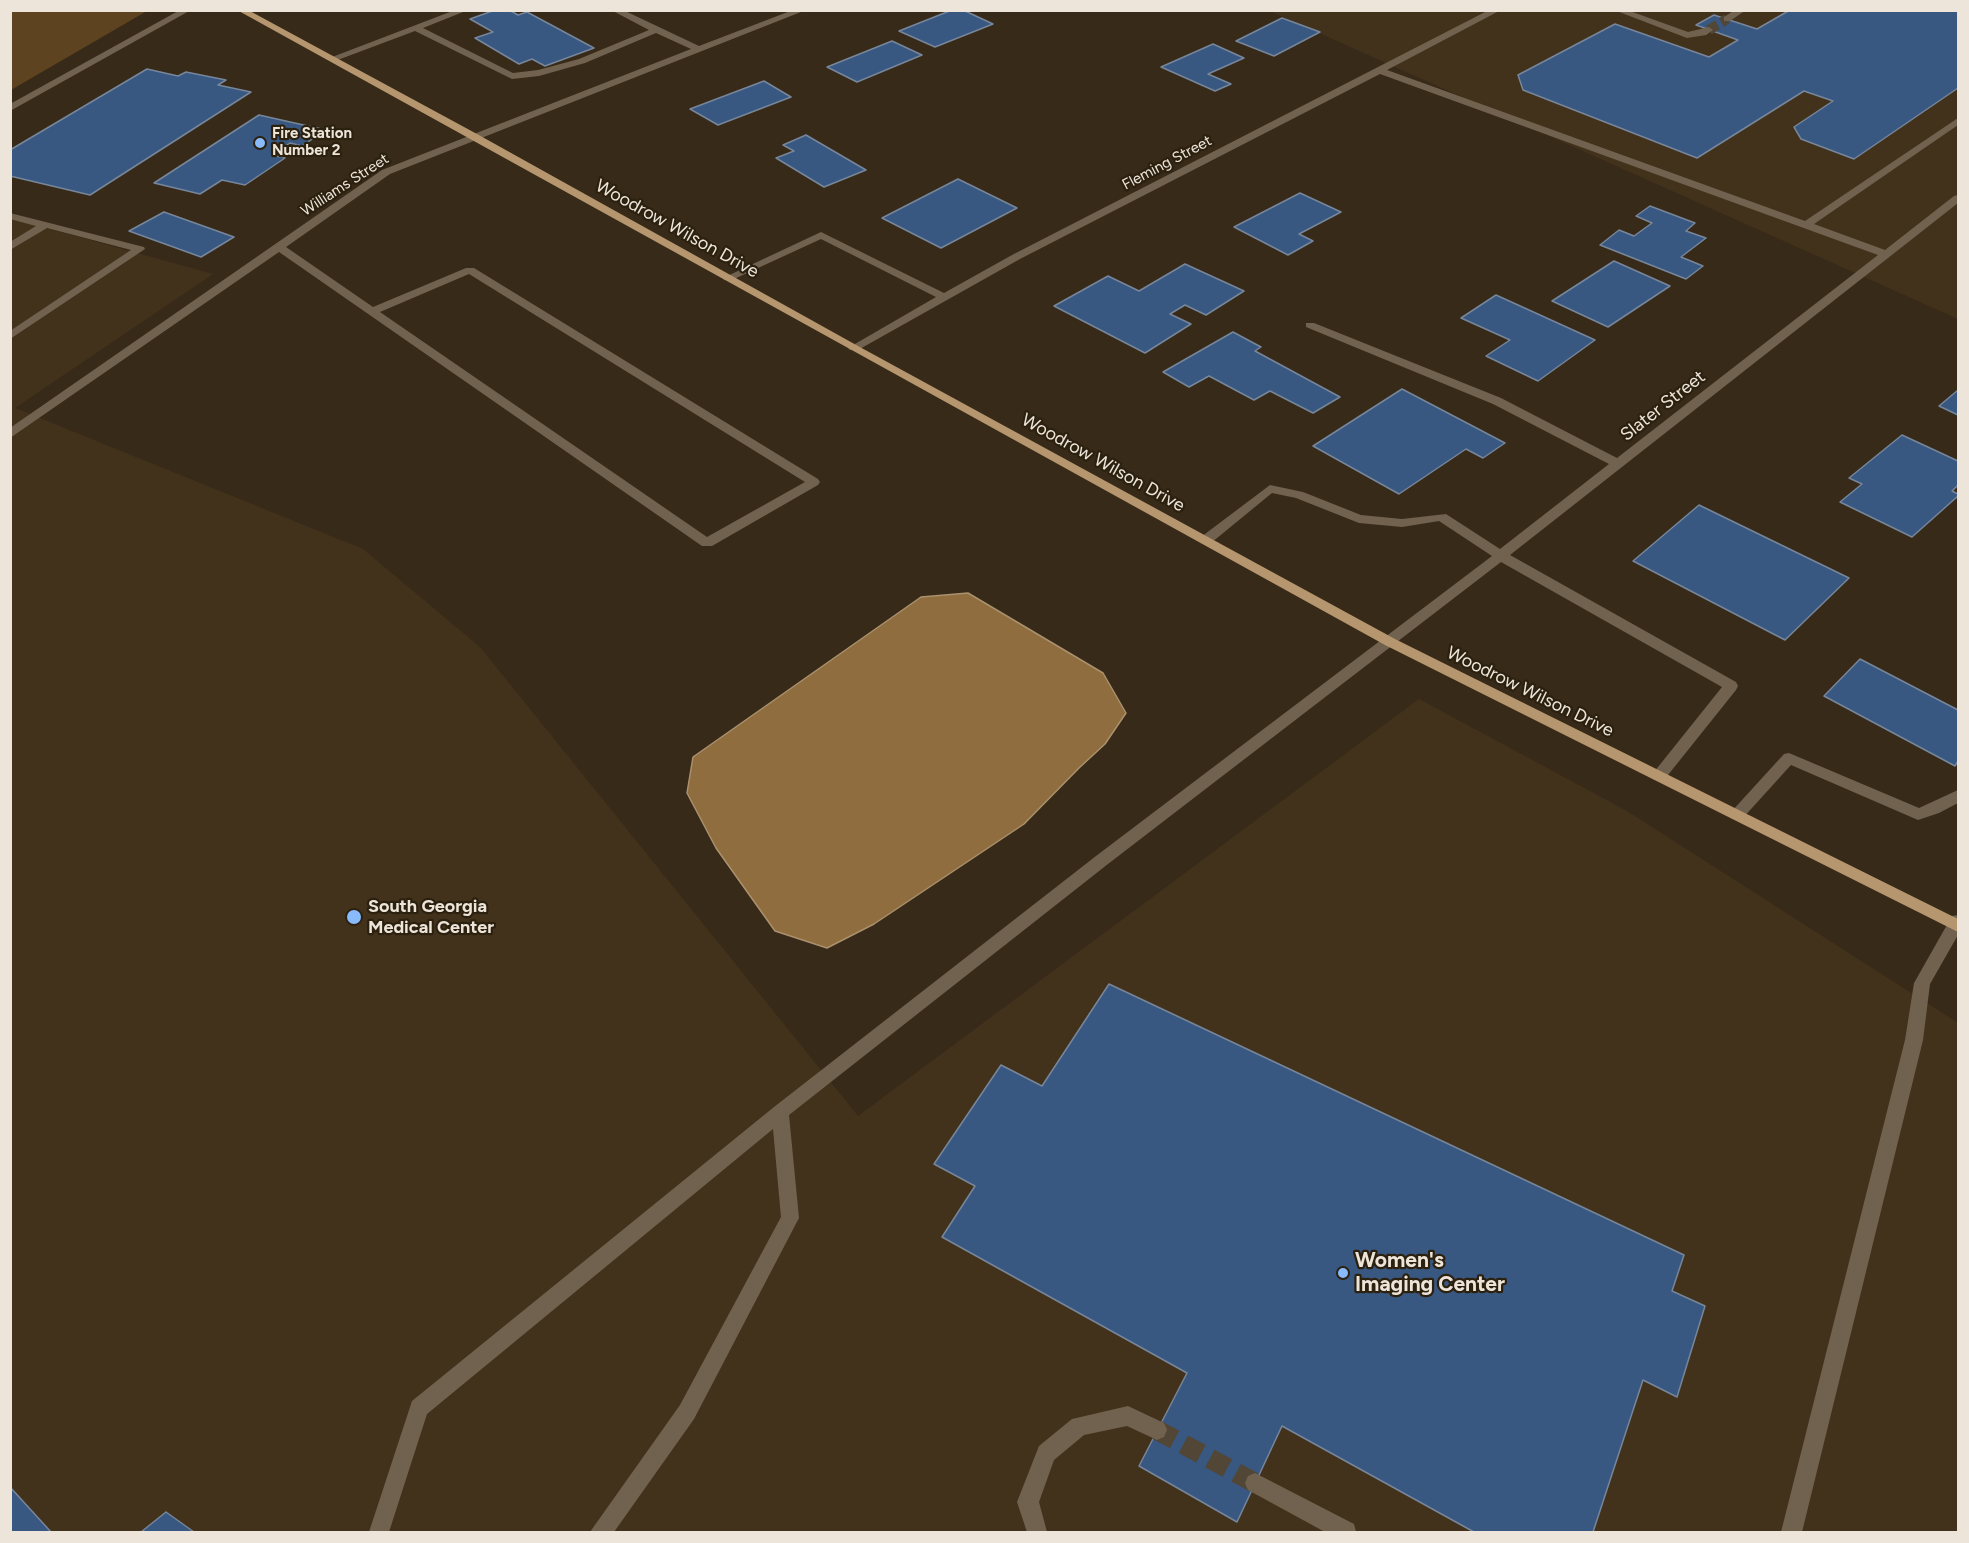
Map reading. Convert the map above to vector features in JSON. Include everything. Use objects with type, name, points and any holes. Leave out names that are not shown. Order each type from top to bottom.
[{"type":"main road","name":"Woodrow Wilson Drive","points":[[241,10],[474,136],[854,348],[1390,642],[1958,924]]},
{"type":"street","points":[[10,108],[187,10]]},
{"type":"street","points":[[332,59],[464,10]]},
{"type":"street","points":[[615,10],[699,50]]},
{"type":"street","name":"Williams Street","points":[[10,434],[386,172],[802,10]]},
{"type":"street","name":"Fleming Street","points":[[854,348],[944,297],[1185,170],[1497,10]]},
{"type":"street","points":[[1618,10],[1687,35],[1709,30]]},
{"type":"street","points":[[1727,19],[1742,10]]},
{"type":"street","points":[[415,28],[512,76],[539,73],[582,61],[656,30]]},
{"type":"street","points":[[1380,71],[1886,254]]},
{"type":"street","points":[[1806,225],[1959,121]]},
{"type":"street","name":"Slater Street","points":[[379,1533],[420,1408],[780,1112],[1102,860],[1501,556],[1959,198]]},
{"type":"street","points":[[10,216],[140,249],[10,336]]},
{"type":"street","points":[[10,247],[45,225]]},
{"type":"street","points":[[728,278],[821,235],[944,297]]},
{"type":"street","points":[[279,247],[707,543],[814,482],[470,270],[372,311]]},
{"type":"street","points":[[1310,325],[1497,401],[1618,464]]},
{"type":"street","points":[[1206,540],[1270,489],[1299,495],[1359,519],[1401,523],[1441,517],[1501,556],[1731,686],[1659,776]]},
{"type":"street","points":[[1737,815],[1789,758],[1918,814],[1934,809],[1959,796]]},
{"type":"street","points":[[1791,1533],[1914,1040],[1922,983],[1958,924]]},
{"type":"street","points":[[601,1533],[687,1412],[790,1218],[780,1112]]},
{"type":"street","points":[[1037,1533],[1029,1502],[1046,1453],[1079,1426],[1128,1416],[1157,1430]]},
{"type":"street","points":[[1255,1483],[1346,1533]]},
{"type":"shaded area","points":[[11,10],[147,10],[147,11],[11,90]]},
{"type":"shaded area","points":[[1270,11],[1958,11],[1958,319]]},
{"type":"shaded area","name":"South Georgia Medical Center","points":[[10,218],[213,274],[15,408],[363,549],[480,647],[858,1116],[1419,699],[1627,811],[1958,1023],[1958,1532],[11,1532]]},
{"type":"shaded area","points":[[968,593],[1103,673],[1126,713],[1105,744],[1024,824],[874,924],[827,948],[775,931],[716,848],[687,793],[693,757],[921,597]]},
{"type":"building","points":[[495,10],[509,10],[518,15],[527,12],[594,48],[545,66],[532,59],[519,64],[475,38],[493,32],[470,19]]},
{"type":"building","points":[[952,10],[963,10],[993,24],[935,47],[899,31]]},
{"type":"building","points":[[1790,10],[1958,10],[1958,88],[1854,159],[1801,139],[1794,127],[1833,101],[1804,91],[1697,158],[1523,90],[1518,75],[1615,24],[1709,57],[1738,40],[1696,25],[1714,15],[1757,29]]},
{"type":"building","points":[[1282,18],[1320,32],[1274,56],[1236,41]]},
{"type":"building","points":[[892,41],[922,55],[857,82],[827,67]]},
{"type":"building","points":[[1213,44],[1244,58],[1208,74],[1231,84],[1215,91],[1161,67]]},
{"type":"building","points":[[147,69],[178,76],[186,72],[226,80],[218,85],[251,92],[90,195],[10,176],[10,150]]},
{"type":"building","points":[[764,81],[791,97],[718,125],[690,109]]},
{"type":"building","points":[[259,115],[326,130],[302,146],[290,143],[272,155],[285,158],[245,185],[222,180],[200,194],[154,183]]},
{"type":"building","points":[[806,135],[866,170],[824,187],[776,158],[794,151],[783,145]]},
{"type":"building","points":[[958,179],[1017,208],[941,248],[882,218]]},
{"type":"building","points":[[1300,193],[1341,212],[1299,234],[1313,241],[1288,255],[1234,227]]},
{"type":"building","points":[[1650,206],[1695,223],[1686,231],[1706,238],[1681,257],[1703,266],[1686,279],[1600,245],[1619,230],[1634,236],[1652,223],[1636,216]]},
{"type":"building","points":[[164,212],[234,237],[201,257],[129,231]]},
{"type":"building","points":[[1614,261],[1670,286],[1608,327],[1552,301]]},
{"type":"building","points":[[1185,264],[1244,291],[1206,315],[1185,305],[1170,314],[1191,324],[1145,353],[1054,306],[1108,276],[1139,291]]},
{"type":"building","points":[[1496,295],[1595,340],[1538,381],[1486,356],[1510,340],[1461,318]]},
{"type":"building","points":[[1233,332],[1261,347],[1255,351],[1340,397],[1313,413],[1270,391],[1254,400],[1209,376],[1189,387],[1163,372]]},
{"type":"building","points":[[1402,389],[1505,443],[1483,458],[1466,449],[1399,494],[1313,446]]},
{"type":"building","points":[[1958,390],[1958,415],[1939,406]]},
{"type":"building","points":[[1902,435],[1958,461],[1958,485],[1952,491],[1958,496],[1912,537],[1840,502],[1862,484],[1849,478]]},
{"type":"building","points":[[1699,505],[1849,578],[1785,640],[1633,561]]},
{"type":"building","points":[[1860,659],[1958,710],[1958,761],[1955,766],[1824,696]]},
{"type":"building","name":"Women's Imaging Center","points":[[1109,984],[1684,1255],[1672,1291],[1705,1306],[1677,1397],[1643,1380],[1593,1532],[1474,1532],[1282,1426],[1237,1522],[1139,1466],[1187,1373],[942,1237],[975,1186],[934,1164],[1001,1065],[1042,1086]]},
{"type":"building","points":[[10,1487],[51,1532],[10,1532]]},
{"type":"building","points":[[166,1512],[194,1532],[141,1532]]},
{"type":"tunnel","points":[[1709,30],[1727,19]]},
{"type":"tunnel","points":[[1157,1430],[1255,1483]]},
{"type":"place","name":"Fire Station Number 2","points":[[260,143]]},
{"type":"place","name":"South Georgia Medical Center","points":[[354,917]]},
{"type":"place","name":"Women's Imaging Center","points":[[1343,1273]]}]
